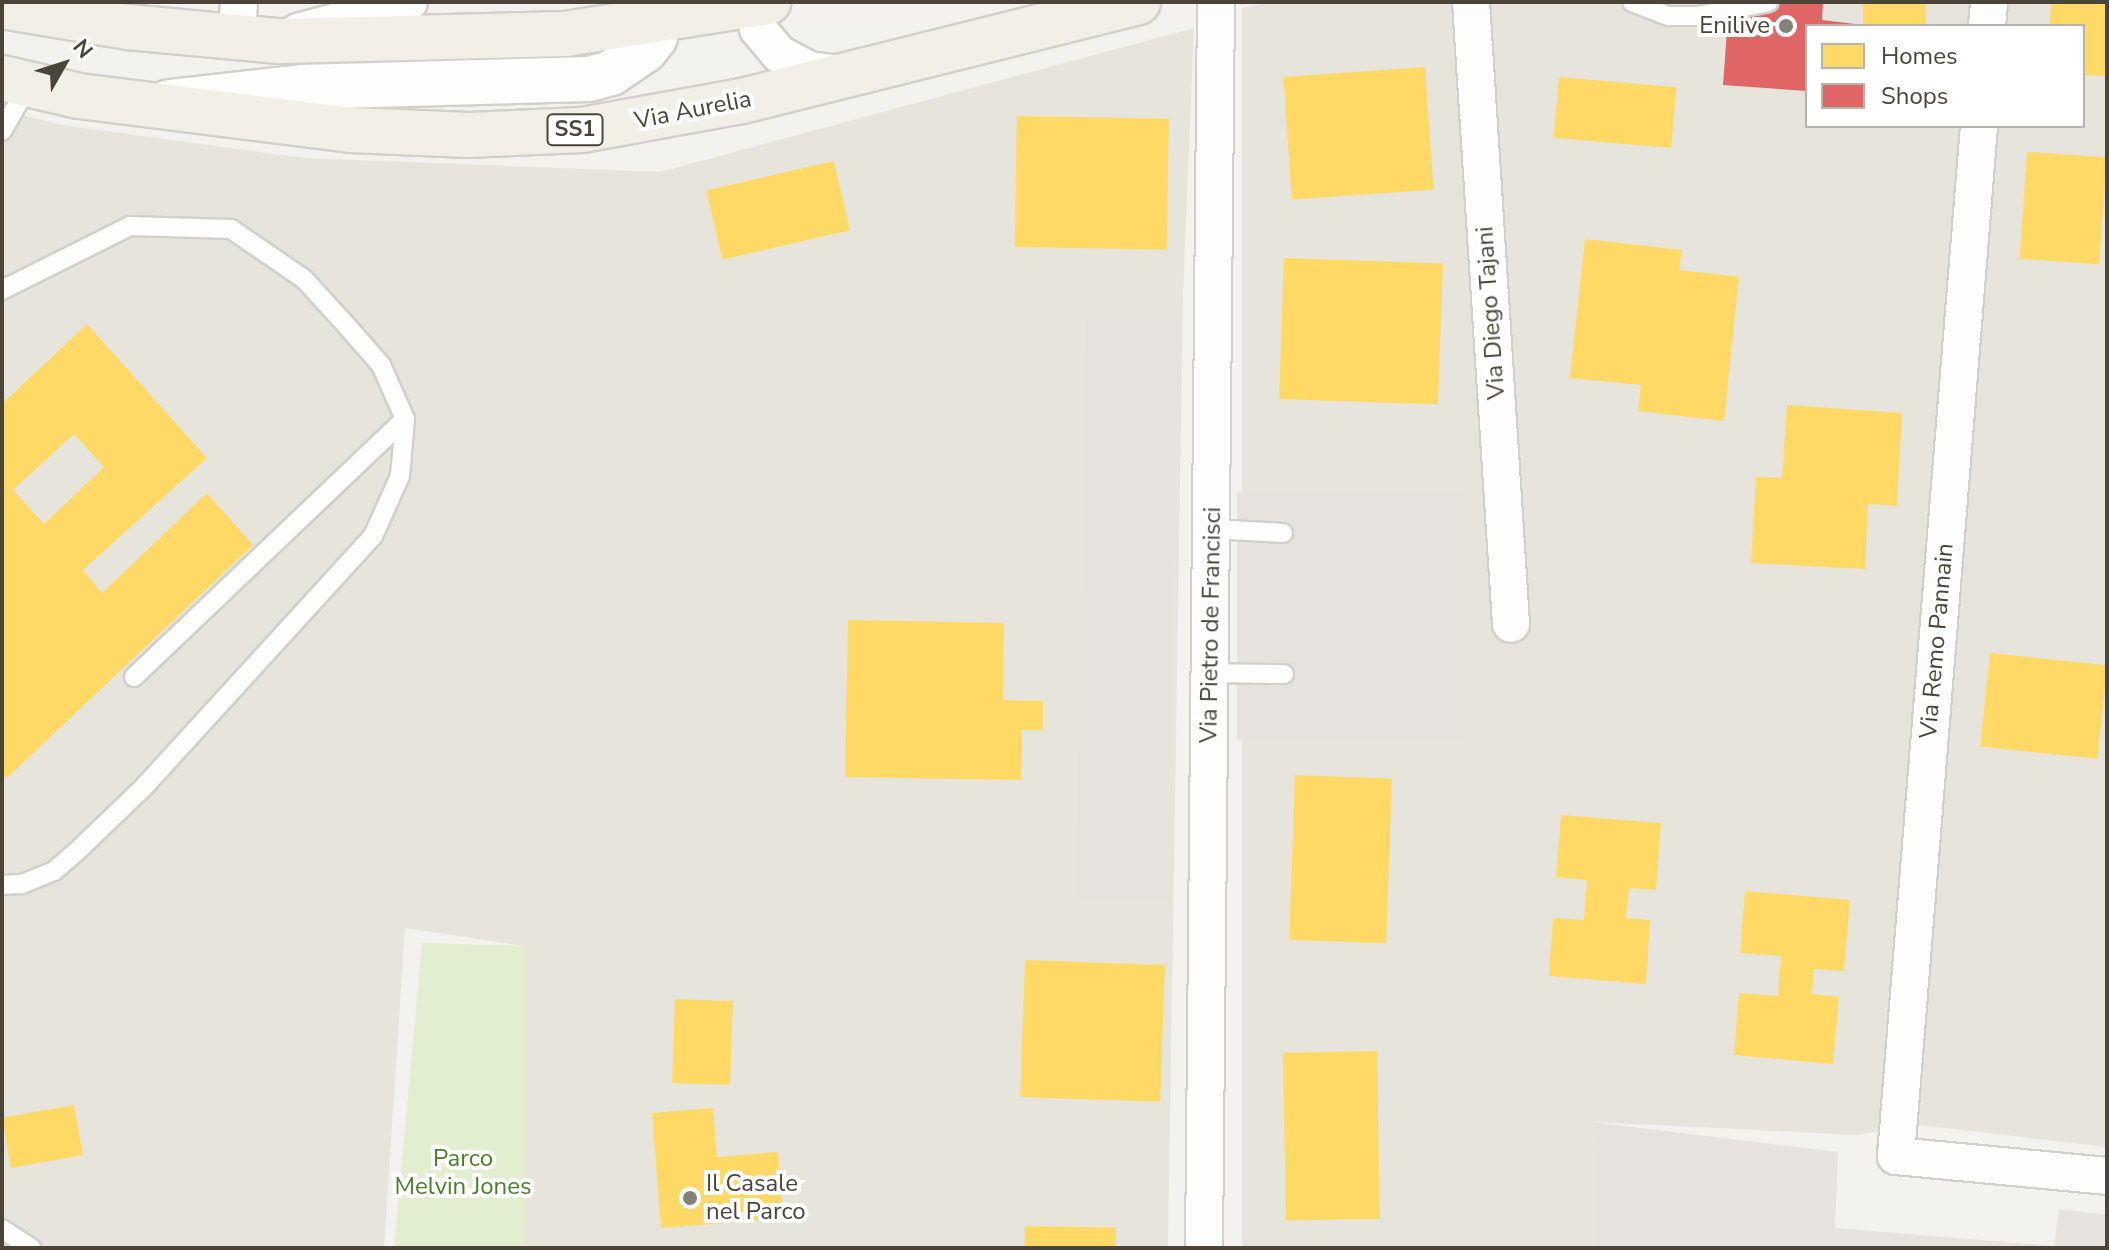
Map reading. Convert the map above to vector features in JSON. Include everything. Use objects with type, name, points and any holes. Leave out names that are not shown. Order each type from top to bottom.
[{"type":"main road","name":"Via Aurelia","points":[[15,82],[147,107],[351,130],[522,133],[655,119],[1138,2]]},
{"type":"main road","points":[[2,6],[128,27],[237,20],[279,41],[565,34],[660,11],[757,3]]},
{"type":"street","points":[[279,41],[325,12],[409,2]]},
{"type":"street","name":"Via Pietro de Francisci","points":[[1204,1248],[1209,673],[1214,529],[1216,2]]},
{"type":"street","name":"Via Diego Tajani","points":[[1471,2],[1511,624]]},
{"type":"street","points":[[1987,24],[1989,2]]},
{"type":"street","points":[[757,3],[758,29],[779,54],[809,70],[844,74]]},
{"type":"street","points":[[147,107],[257,89],[589,79],[635,59],[655,37],[660,11]]},
{"type":"street","name":"Via Remo Pannain","points":[[1979,128],[1896,1156],[2107,1176]]},
{"type":"lane","points":[[1632,2],[1669,16],[1697,16],[1769,2]]},
{"type":"lane","points":[[2,131],[15,82]]},
{"type":"lane","points":[[2,290],[130,226],[231,229],[304,279],[381,365],[405,419],[400,476],[373,536],[145,786],[76,852],[54,871],[22,884],[2,885]]},
{"type":"lane","points":[[134,677],[405,419]]},
{"type":"lane","points":[[1214,529],[1283,533]]},
{"type":"lane","points":[[1209,673],[1284,674]]},
{"type":"lane","points":[[2,1229],[31,1248]]},
{"type":"shaded area","points":[[1271,2],[2107,2],[2107,1147],[1919,1125],[1855,1135],[1592,1122],[1598,1248],[1242,1248],[1242,8]]},
{"type":"shaded area","points":[[1194,28],[1183,294],[1168,1248],[525,1248],[525,946],[405,928],[384,1248],[2,1248],[2,110],[62,125],[304,158],[660,172]]},
{"type":"shaded area","points":[[1086,319],[1179,321],[1169,902],[1076,900]]},
{"type":"shaded area","points":[[1237,492],[1463,492],[1463,740],[1237,740]]},
{"type":"shaded area","points":[[1592,1122],[1838,1152],[1835,1228],[2054,1246],[2059,1209],[2107,1215],[2107,1248],[1597,1248]]},
{"type":"green space","name":"Parco Melvin Jones","points":[[422,943],[525,946],[525,1248],[394,1248]]},
{"type":"building: Homes","points":[[1863,2],[1926,2],[1926,24],[1863,24]]},
{"type":"building: Homes","points":[[2051,2],[2107,3],[2107,76],[2085,75],[2085,24],[2050,24]]},
{"type":"building: Homes","points":[[1425,67],[1434,190],[1292,200],[1283,77]]},
{"type":"building: Homes","points":[[1559,77],[1677,87],[1671,148],[1554,138]]},
{"type":"building: Homes","points":[[1017,116],[1169,119],[1167,250],[1015,247]]},
{"type":"building: Homes","points":[[2027,152],[2107,158],[2099,264],[2020,259]]},
{"type":"building: Homes","points":[[834,161],[850,230],[722,260],[706,190]]},
{"type":"building: Homes","points":[[1585,239],[1682,250],[1679,270],[1739,277],[1724,421],[1638,411],[1641,385],[1570,378]]},
{"type":"building: Homes","points":[[1284,258],[1443,264],[1438,404],[1279,399]]},
{"type":"building: Homes","points":[[87,324],[207,458],[83,570],[102,593],[207,493],[253,545],[7,778],[2,773],[2,404]],"holes":[[[74,434],[104,467],[44,524],[13,490]]]},
{"type":"building: Homes","points":[[1787,405],[1902,413],[1897,506],[1868,504],[1865,569],[1751,563],[1756,477],[1782,478]]},
{"type":"building: Homes","points":[[848,620],[1004,623],[1003,700],[1043,701],[1043,730],[1022,730],[1021,780],[845,777]]},
{"type":"building: Homes","points":[[1990,653],[2107,665],[2098,759],[1980,746]]},
{"type":"building: Homes","points":[[1295,775],[1392,778],[1386,943],[1289,940]]},
{"type":"building: Homes","points":[[1561,815],[1661,823],[1656,890],[1629,888],[1626,918],[1650,920],[1646,984],[1549,976],[1553,918],[1584,920],[1587,880],[1556,877]]},
{"type":"building: Homes","points":[[1745,891],[1850,900],[1844,971],[1814,969],[1812,994],[1839,997],[1833,1064],[1734,1055],[1739,993],[1778,996],[1781,956],[1740,953]]},
{"type":"building: Homes","points":[[1025,960],[1165,965],[1160,1102],[1020,1097]]},
{"type":"building: Homes","points":[[675,999],[733,1001],[730,1085],[672,1083]]},
{"type":"building: Homes","points":[[1377,1051],[1380,1219],[1286,1221],[1283,1053]]},
{"type":"building: Homes","points":[[74,1105],[83,1155],[11,1168],[2,1118]]},
{"type":"building: Homes","points":[[713,1108],[717,1157],[778,1152],[784,1218],[661,1228],[652,1113]]},
{"type":"building: Homes","points":[[1025,1226],[1116,1228],[1116,1248],[1025,1248]]},
{"type":"building: Shops","points":[[1729,2],[1823,2],[1822,20],[1855,24],[1805,24],[1805,91],[1723,85]]},
{"type":"place","name":"Enilive","points":[[1786,26]]},
{"type":"place","name":"Il Casale nel Parco","points":[[690,1198]]}]
